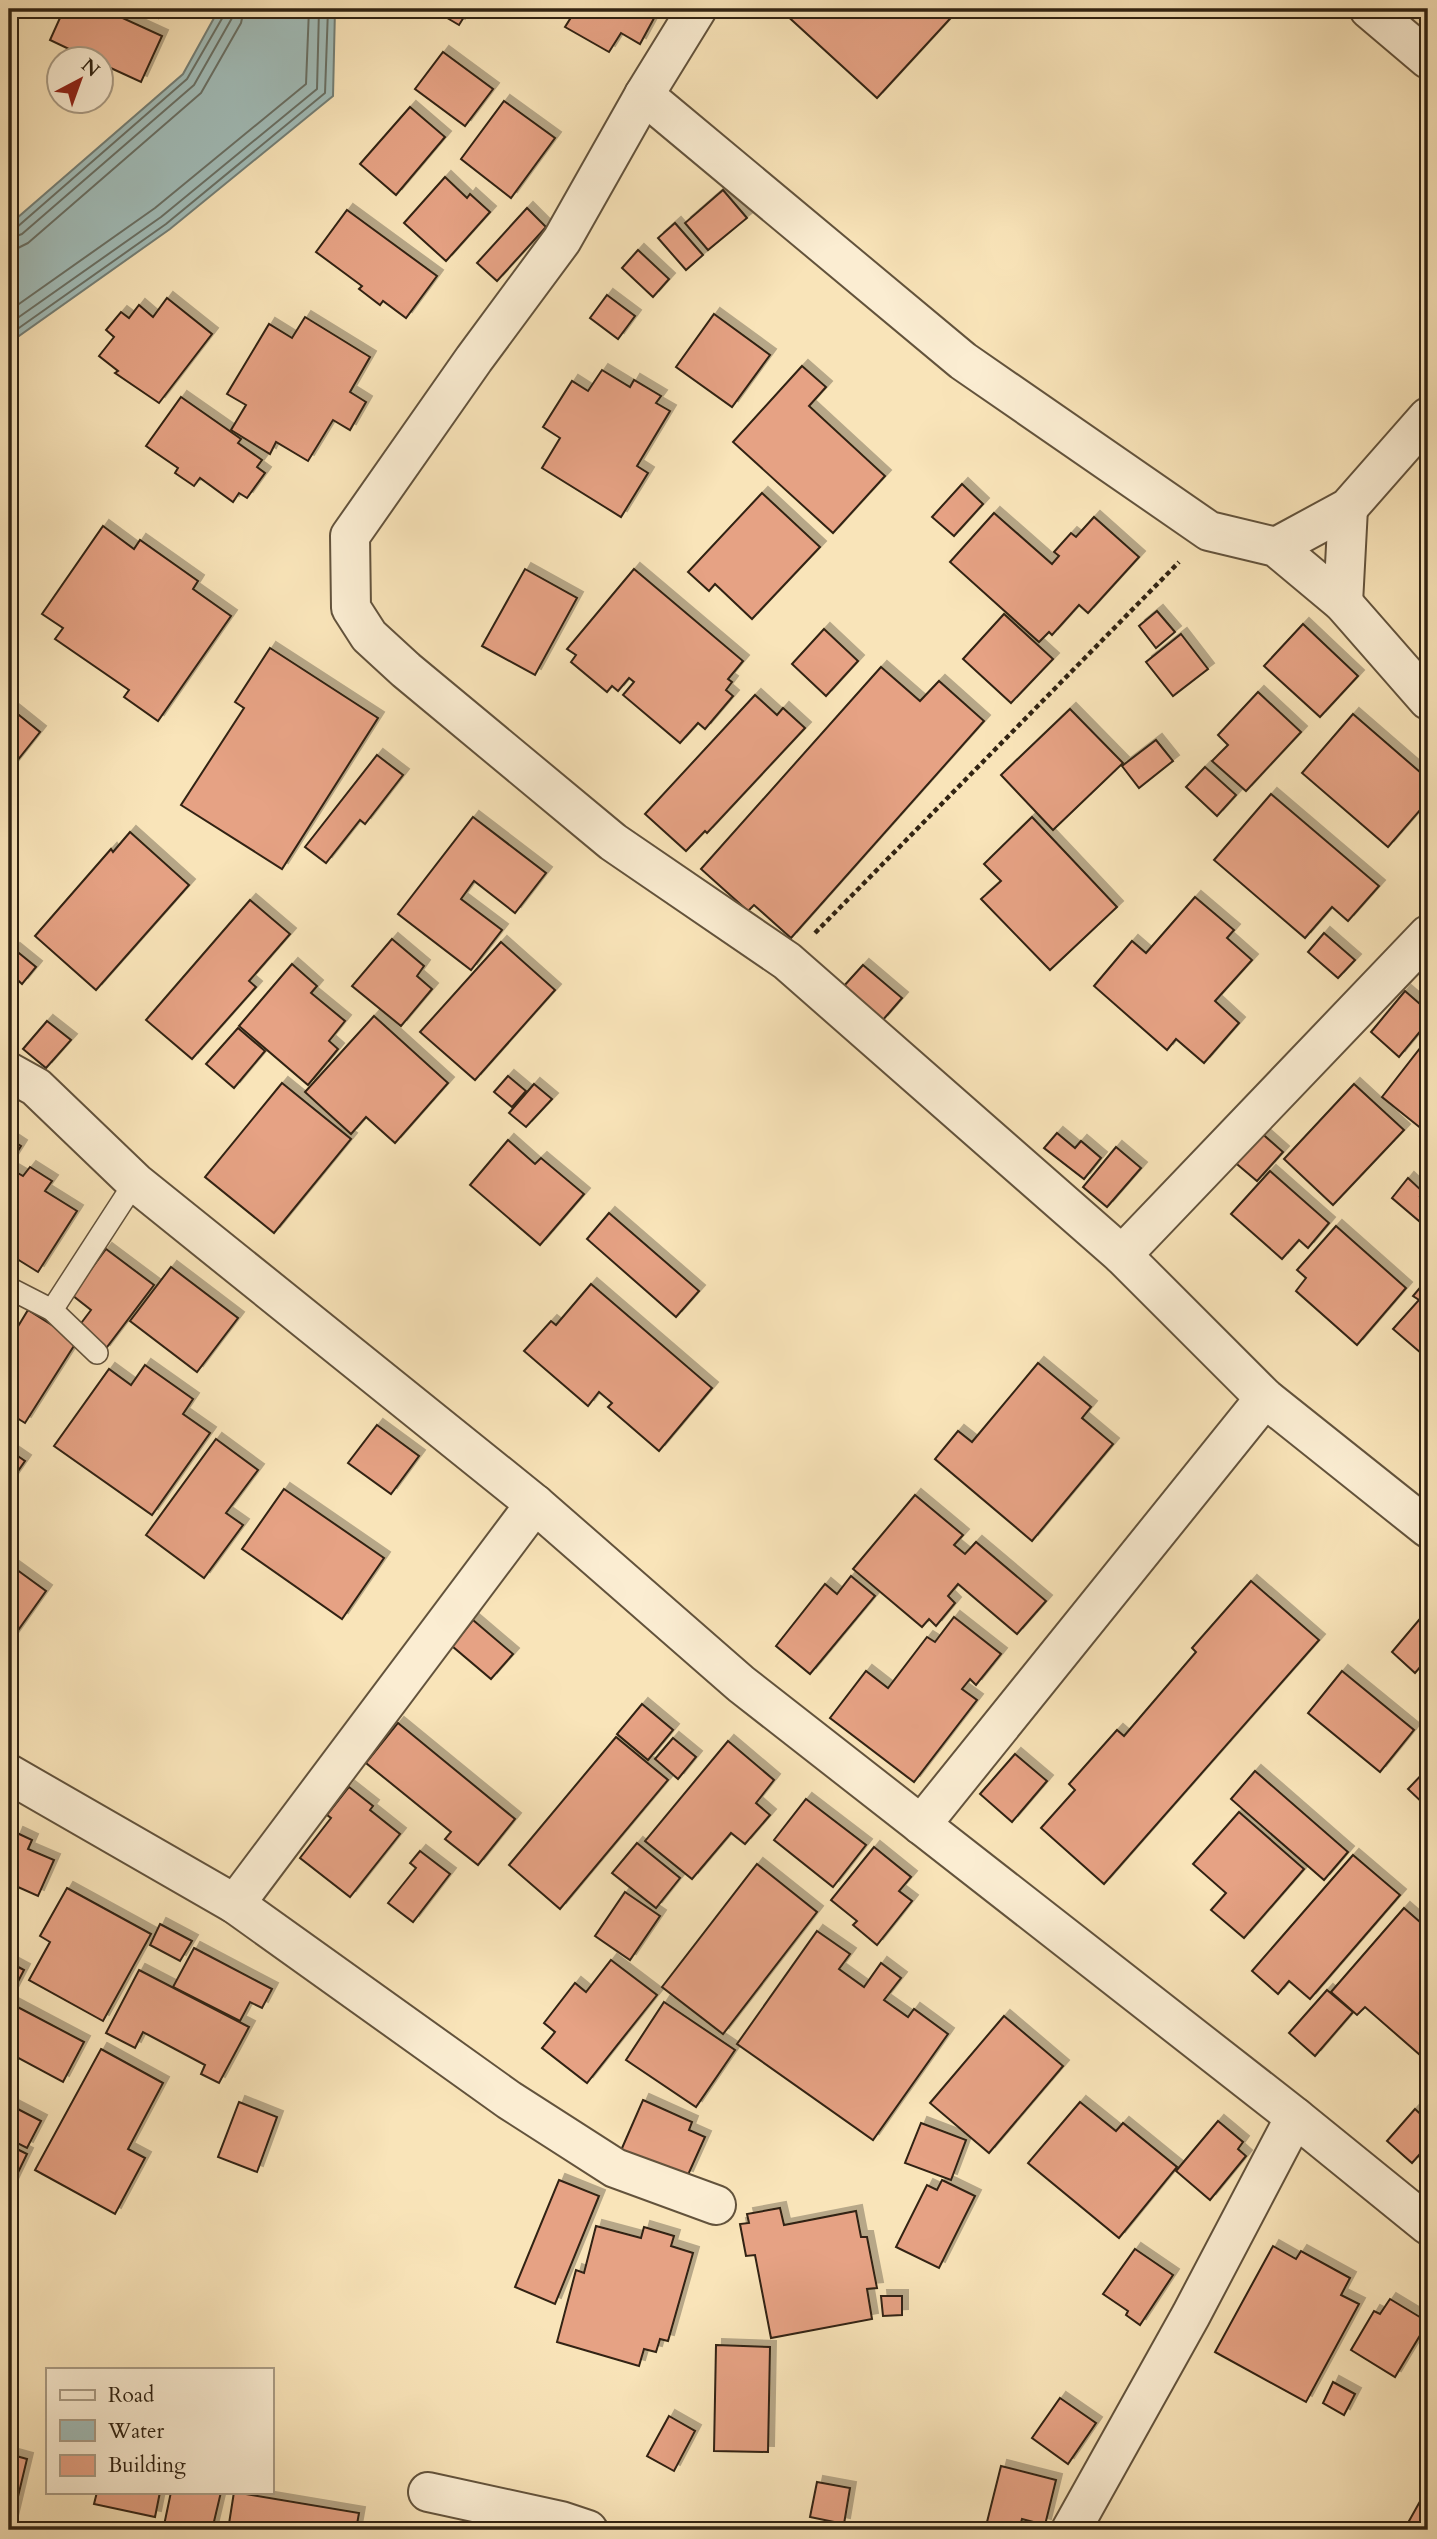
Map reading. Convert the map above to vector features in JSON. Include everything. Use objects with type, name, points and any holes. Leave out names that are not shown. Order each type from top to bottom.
[{"type":"street","points":[[697,9],[644,95],[562,240],[466,369],[350,536],[351,608],[369,636],[406,670],[613,842],[787,961],[1122,1255],[1265,1398],[1428,1528]]},
{"type":"street","points":[[1369,9],[1428,59]]},
{"type":"street","points":[[644,95],[963,361],[1209,531],[1276,547],[1343,603],[1428,700]]},
{"type":"street","points":[[1276,547],[1349,508],[1428,417]]},
{"type":"street","points":[[1343,603],[1349,508]]},
{"type":"street","points":[[1122,1255],[1428,935]]},
{"type":"street","points":[[9,1072],[36,1087],[135,1182],[535,1504],[741,1684],[1295,2117],[1428,2225]]},
{"type":"street","points":[[921,1825],[1265,1398]]},
{"type":"street","points":[[235,1904],[535,1504]]},
{"type":"street","points":[[9,1774],[235,1904],[509,2101],[615,2168],[716,2205]]},
{"type":"street","points":[[1070,2530],[1191,2315],[1295,2117]]},
{"type":"street","points":[[428,2492],[561,2521],[588,2530]]},
{"type":"lane","points":[[52,1310],[135,1182]]},
{"type":"lane","points":[[9,1288],[52,1310],[97,1353]]},
{"type":"path","points":[[787,961],[1209,531]]},
{"type":"water","points":[[219,9],[335,9],[333,96],[170,229],[9,343],[9,225],[183,74]]},
{"type":"building","points":[[64,9],[103,9],[162,36],[141,82],[116,70],[116,46],[63,46],[50,40]]},
{"type":"building","points":[[133,9],[161,9],[158,18]]},
{"type":"building","points":[[432,9],[469,9],[459,25]]},
{"type":"building","points":[[552,9],[659,9],[640,44],[621,33],[609,52],[565,27],[570,19]]},
{"type":"building","points":[[787,9],[959,9],[877,98],[783,12]]},
{"type":"building","points":[[443,52],[493,89],[465,126],[415,89]]},
{"type":"building","points":[[504,101],[555,138],[511,198],[461,159]]},
{"type":"building","points":[[410,107],[445,137],[396,195],[360,164]]},
{"type":"building","points":[[445,177],[467,198],[470,194],[490,212],[446,261],[404,223]]},
{"type":"building","points":[[723,190],[747,218],[708,250],[685,223]]},
{"type":"building","points":[[527,208],[546,227],[497,281],[477,263]]},
{"type":"building","points":[[347,210],[437,276],[406,318],[383,301],[380,305],[359,289],[362,286],[316,252]]},
{"type":"building","points":[[675,223],[703,255],[686,270],[658,238]]},
{"type":"building","points":[[638,250],[669,279],[653,297],[622,268]]},
{"type":"building","points":[[607,295],[635,316],[618,339],[590,318]]},
{"type":"building","points":[[167,298],[212,334],[159,403],[115,373],[118,371],[99,356],[114,337],[106,330],[121,312],[129,318],[139,305],[153,317]]},
{"type":"building","points":[[714,314],[770,355],[732,407],[676,367]]},
{"type":"building","points":[[305,317],[370,357],[350,392],[366,402],[350,430],[333,420],[308,461],[276,442],[270,454],[231,430],[246,405],[227,394],[269,324],[292,338]]},
{"type":"building","points":[[802,366],[826,387],[809,406],[885,476],[833,533],[733,442]]},
{"type":"building","points":[[602,370],[630,387],[634,380],[661,396],[656,403],[670,411],[637,466],[648,473],[621,517],[542,468],[560,438],[543,427],[572,381],[588,391]]},
{"type":"building","points":[[181,397],[241,439],[238,443],[262,460],[257,467],[265,473],[247,498],[239,493],[233,502],[200,478],[194,486],[175,473],[178,468],[146,446]]},
{"type":"building","points":[[962,484],[983,504],[954,536],[932,517]]},
{"type":"building","points":[[762,493],[820,547],[752,619],[715,584],[709,591],[688,572]]},
{"type":"building","points":[[994,513],[1052,564],[1059,556],[1054,552],[1071,533],[1076,537],[1094,517],[1139,557],[1088,613],[1079,605],[1052,635],[1049,632],[1039,642],[950,562]]},
{"type":"building","points":[[103,526],[134,549],[140,540],[198,581],[193,589],[231,616],[158,721],[124,697],[129,690],[55,639],[63,628],[42,614]]},
{"type":"building","points":[[525,569],[577,598],[535,675],[482,646]]},
{"type":"building","points":[[634,569],[743,661],[728,679],[732,682],[726,690],[733,696],[705,729],[698,723],[680,743],[623,695],[634,682],[629,678],[618,691],[612,686],[607,692],[571,662],[576,655],[567,649]]},
{"type":"building","points":[[1157,611],[1175,632],[1156,648],[1139,626]]},
{"type":"building","points":[[1004,614],[1053,659],[1011,703],[963,659]]},
{"type":"building","points":[[1303,624],[1358,676],[1320,717],[1264,666]]},
{"type":"building","points":[[824,629],[858,661],[826,696],[792,664]]},
{"type":"building","points":[[1181,634],[1208,669],[1173,696],[1146,662]]},
{"type":"building","points":[[270,648],[378,718],[282,869],[181,805],[244,708],[235,702]]},
{"type":"building","points":[[881,667],[920,701],[939,681],[984,721],[791,938],[754,905],[748,911],[701,869]]},
{"type":"building","points":[[1258,692],[1301,732],[1246,791],[1212,761],[1228,745],[1218,735]]},
{"type":"building","points":[[755,695],[777,715],[783,708],[805,728],[707,833],[705,831],[686,851],[645,814]]},
{"type":"building","points":[[9,707],[40,732],[9,771]]},
{"type":"building","points":[[1070,709],[1123,763],[1053,830],[1001,775]]},
{"type":"building","points":[[1353,714],[1428,779],[1428,801],[1388,847],[1302,773]]},
{"type":"building","points":[[1156,740],[1173,761],[1139,788],[1122,766]]},
{"type":"building","points":[[377,755],[403,775],[365,824],[360,820],[326,863],[305,847]]},
{"type":"building","points":[[1205,767],[1236,795],[1217,816],[1186,787]]},
{"type":"building","points":[[1271,794],[1379,886],[1348,921],[1332,907],[1305,938],[1214,860]]},
{"type":"building","points":[[473,817],[546,873],[515,913],[474,881],[461,899],[502,930],[471,970],[398,914]]},
{"type":"building","points":[[1032,817],[1117,907],[1050,970],[981,899],[1001,881],[984,864]]},
{"type":"building","points":[[130,832],[189,885],[96,990],[35,936],[111,849],[113,852]]},
{"type":"building","points":[[1195,897],[1234,930],[1227,938],[1252,960],[1215,1001],[1239,1023],[1204,1063],[1176,1039],[1167,1050],[1094,986],[1132,941],[1146,953]]},
{"type":"building","points":[[250,900],[290,934],[249,981],[256,987],[192,1059],[146,1020]]},
{"type":"building","points":[[1324,933],[1355,960],[1338,978],[1308,952]]},
{"type":"building","points":[[392,939],[424,966],[417,976],[432,989],[401,1026],[352,986]]},
{"type":"building","points":[[501,942],[555,990],[475,1080],[420,1032]]},
{"type":"building","points":[[14,949],[36,967],[22,984],[9,972],[9,956]]},
{"type":"building","points":[[292,964],[317,986],[311,993],[345,1021],[329,1041],[338,1049],[308,1085],[239,1026]]},
{"type":"building","points":[[863,965],[902,998],[882,1021],[843,987]]},
{"type":"building","points":[[1405,991],[1428,1011],[1428,1022],[1399,1057],[1371,1032]]},
{"type":"building","points":[[374,1016],[448,1083],[395,1143],[366,1117],[351,1134],[305,1092]]},
{"type":"building","points":[[47,1021],[71,1040],[46,1068],[23,1049]]},
{"type":"building","points":[[238,1028],[265,1051],[234,1088],[206,1064]]},
{"type":"building","points":[[1428,1038],[1428,1134],[1382,1097]]},
{"type":"building","points":[[508,1076],[526,1091],[512,1107],[494,1092]]},
{"type":"building","points":[[282,1083],[351,1139],[274,1233],[205,1177]]},
{"type":"building","points":[[534,1084],[552,1099],[526,1127],[509,1113]]},
{"type":"building","points":[[1354,1084],[1404,1130],[1333,1205],[1284,1159]]},
{"type":"building","points":[[1258,1130],[1283,1152],[1257,1181],[1232,1160]]},
{"type":"building","points":[[1057,1133],[1075,1148],[1081,1141],[1101,1158],[1084,1179],[1044,1148]]},
{"type":"building","points":[[9,1138],[21,1146],[9,1165]]},
{"type":"building","points":[[508,1140],[535,1164],[541,1158],[584,1194],[540,1245],[470,1185]]},
{"type":"building","points":[[1116,1147],[1141,1168],[1107,1207],[1083,1187]]},
{"type":"building","points":[[30,1167],[52,1181],[45,1191],[77,1211],[38,1272],[9,1254],[9,1168],[23,1176]]},
{"type":"building","points":[[1270,1171],[1329,1223],[1308,1248],[1299,1240],[1282,1259],[1231,1214]]},
{"type":"building","points":[[1408,1178],[1423,1192],[1420,1196],[1428,1203],[1428,1210],[1419,1221],[1392,1198]]},
{"type":"building","points":[[609,1213],[699,1291],[676,1317],[587,1239]]},
{"type":"building","points":[[1336,1226],[1406,1288],[1357,1345],[1296,1291],[1306,1278],[1297,1270]]},
{"type":"building","points":[[106,1249],[154,1285],[104,1351],[76,1330],[91,1310],[72,1295]]},
{"type":"building","points":[[171,1267],[238,1318],[197,1372],[130,1321]]},
{"type":"building","points":[[1428,1278],[1428,1359],[1393,1329],[1419,1300],[1413,1296]]},
{"type":"building","points":[[591,1284],[712,1388],[659,1451],[608,1407],[612,1403],[599,1392],[588,1406],[524,1351],[551,1321],[556,1325]]},
{"type":"building","points":[[28,1310],[77,1341],[25,1423],[9,1413],[9,1330],[14,1333]]},
{"type":"building","points":[[1038,1363],[1091,1407],[1082,1418],[1113,1444],[1032,1541],[935,1459],[958,1431],[972,1442]]},
{"type":"building","points":[[145,1365],[193,1399],[183,1414],[210,1433],[152,1515],[54,1446],[109,1369],[131,1385]]},
{"type":"building","points":[[377,1425],[419,1456],[391,1494],[348,1463]]},
{"type":"building","points":[[216,1439],[258,1470],[226,1513],[243,1525],[204,1578],[146,1535]]},
{"type":"building","points":[[9,1450],[25,1461],[9,1484]]},
{"type":"building","points":[[284,1489],[384,1558],[342,1619],[242,1549]]},
{"type":"building","points":[[915,1495],[963,1535],[954,1545],[965,1554],[976,1542],[1046,1601],[1017,1634],[958,1584],[948,1596],[955,1603],[936,1626],[929,1619],[922,1627],[853,1569]]},
{"type":"building","points":[[9,1564],[46,1591],[9,1643]]},
{"type":"building","points":[[851,1576],[875,1596],[810,1674],[776,1646],[825,1584],[837,1594]]},
{"type":"building","points":[[1251,1581],[1319,1640],[1104,1884],[1041,1828],[1075,1790],[1069,1784],[1117,1730],[1124,1736],[1196,1652],[1192,1648]]},
{"type":"building","points":[[1424,1614],[1428,1618],[1428,1658],[1415,1673],[1392,1652]]},
{"type":"building","points":[[954,1617],[1001,1654],[976,1685],[970,1679],[962,1689],[977,1700],[914,1782],[830,1718],[866,1671],[888,1688],[927,1637],[935,1642]]},
{"type":"building","points":[[473,1620],[513,1654],[491,1679],[452,1646]]},
{"type":"building","points":[[1342,1671],[1414,1730],[1380,1772],[1308,1713]]},
{"type":"building","points":[[642,1704],[673,1730],[648,1760],[617,1734]]},
{"type":"building","points":[[398,1723],[515,1819],[478,1865],[445,1839],[451,1832],[366,1763]]},
{"type":"building","points":[[616,1737],[668,1780],[560,1909],[509,1865]]},
{"type":"building","points":[[673,1738],[696,1757],[678,1779],[655,1759]]},
{"type":"building","points":[[728,1741],[774,1780],[756,1803],[770,1815],[745,1844],[731,1833],[692,1879],[645,1841]]},
{"type":"building","points":[[1015,1754],[1047,1781],[1012,1822],[980,1794]]},
{"type":"building","points":[[1428,1768],[1428,1808],[1408,1789]]},
{"type":"building","points":[[1255,1771],[1348,1852],[1324,1880],[1231,1799]]},
{"type":"building","points":[[349,1787],[373,1806],[370,1810],[400,1834],[350,1897],[300,1858],[331,1818],[327,1815]]},
{"type":"building","points":[[806,1799],[866,1845],[833,1887],[774,1840]]},
{"type":"building","points":[[1239,1812],[1304,1869],[1244,1938],[1211,1910],[1226,1893],[1193,1864]]},
{"type":"building","points":[[17,1833],[32,1840],[28,1849],[54,1860],[38,1896],[9,1883],[9,1852]]},
{"type":"building","points":[[637,1843],[680,1878],[656,1908],[612,1873]]},
{"type":"building","points":[[874,1847],[911,1877],[899,1891],[912,1901],[877,1945],[853,1925],[857,1921],[831,1900]]},
{"type":"building","points":[[420,1851],[450,1874],[413,1922],[388,1903],[416,1868],[410,1863]]},
{"type":"building","points":[[1353,1855],[1400,1895],[1310,1999],[1289,1981],[1278,1994],[1252,1971]]},
{"type":"building","points":[[757,1864],[817,1912],[723,2034],[662,1987]]},
{"type":"building","points":[[67,1888],[151,1934],[103,2021],[29,1980],[50,1942],[40,1936]]},
{"type":"building","points":[[625,1892],[660,1916],[630,1960],[595,1936]]},
{"type":"building","points":[[1404,1908],[1428,1929],[1428,2062],[1365,2007],[1357,2015],[1331,1992]]},
{"type":"building","points":[[160,1924],[192,1941],[180,1961],[150,1945]]},
{"type":"building","points":[[817,1931],[850,1954],[839,1969],[864,1987],[881,1963],[901,1978],[884,2000],[908,2017],[914,2009],[948,2034],[873,2140],[737,2044]]},
{"type":"building","points":[[194,1948],[272,1989],[262,2008],[250,2002],[240,2021],[173,1987]]},
{"type":"building","points":[[611,1960],[657,1995],[587,2083],[542,2048],[555,2032],[544,2023],[575,1983],[586,1992]]},
{"type":"building","points":[[9,1962],[24,1970],[9,1999]]},
{"type":"building","points":[[139,1970],[249,2027],[219,2083],[201,2074],[205,2065],[143,2032],[135,2048],[106,2033]]},
{"type":"building","points":[[1327,1990],[1353,2012],[1315,2056],[1289,2033]]},
{"type":"building","points":[[664,2002],[735,2050],[696,2107],[626,2060]]},
{"type":"building","points":[[10,2003],[84,2042],[63,2082],[9,2053]]},
{"type":"building","points":[[1004,2016],[1063,2066],[989,2153],[930,2103]]},
{"type":"building","points":[[101,2049],[163,2083],[128,2149],[145,2158],[115,2214],[35,2170]]},
{"type":"building","points":[[643,2100],[692,2122],[689,2130],[705,2137],[687,2177],[619,2155]]},
{"type":"building","points":[[239,2102],[277,2117],[257,2172],[218,2157]]},
{"type":"building","points":[[1080,2102],[1116,2131],[1123,2123],[1177,2167],[1119,2238],[1028,2163]]},
{"type":"building","points":[[10,2105],[41,2121],[27,2148],[9,2139]]},
{"type":"building","points":[[1415,2109],[1428,2121],[1428,2145],[1412,2163],[1387,2141]]},
{"type":"building","points":[[1218,2121],[1243,2142],[1238,2149],[1246,2156],[1210,2200],[1176,2171]]},
{"type":"building","points":[[921,2123],[966,2140],[951,2180],[905,2163]]},
{"type":"building","points":[[9,2145],[27,2154],[9,2191]]},
{"type":"building","points":[[559,2180],[599,2196],[555,2304],[515,2287]]},
{"type":"building","points":[[942,2180],[975,2196],[939,2268],[896,2247],[927,2185],[937,2190]]},
{"type":"building","points":[[780,2208],[784,2225],[856,2211],[861,2237],[867,2237],[877,2288],[867,2289],[872,2319],[771,2338],[755,2255],[746,2256],[740,2224],[749,2223],[747,2214]]},
{"type":"building","points":[[596,2226],[641,2238],[644,2227],[674,2236],[671,2246],[693,2253],[668,2341],[660,2339],[656,2352],[644,2349],[639,2366],[557,2342],[576,2270],[584,2273]]},
{"type":"building","points":[[1273,2246],[1296,2259],[1301,2251],[1350,2278],[1341,2295],[1359,2304],[1306,2402],[1215,2352]]},
{"type":"building","points":[[1135,2249],[1173,2275],[1140,2325],[1126,2315],[1128,2311],[1103,2294]]},
{"type":"building","points":[[881,2296],[902,2296],[902,2315],[883,2316]]},
{"type":"building","points":[[1390,2299],[1428,2322],[1395,2377],[1351,2350],[1374,2311],[1380,2314]]},
{"type":"building","points":[[716,2345],[770,2347],[768,2452],[714,2451]]},
{"type":"building","points":[[1333,2382],[1355,2394],[1344,2415],[1323,2403]]},
{"type":"building","points":[[1060,2398],[1096,2423],[1068,2464],[1032,2438]]},
{"type":"building","points":[[669,2416],[695,2431],[674,2471],[647,2456]]},
{"type":"building","points":[[9,2454],[27,2459],[10,2530],[9,2530]]},
{"type":"building","points":[[1001,2466],[1056,2480],[1045,2525],[1022,2519],[1019,2530],[985,2530]]},
{"type":"building","points":[[817,2482],[850,2488],[844,2524],[810,2517]]},
{"type":"building","points":[[1428,2487],[1428,2530],[1404,2530]]},
{"type":"building","points":[[96,2494],[160,2494],[155,2517],[94,2504]]},
{"type":"building","points":[[171,2494],[221,2494],[212,2530],[163,2530]]},
{"type":"building","points":[[234,2494],[359,2513],[356,2530],[228,2530]]}]
